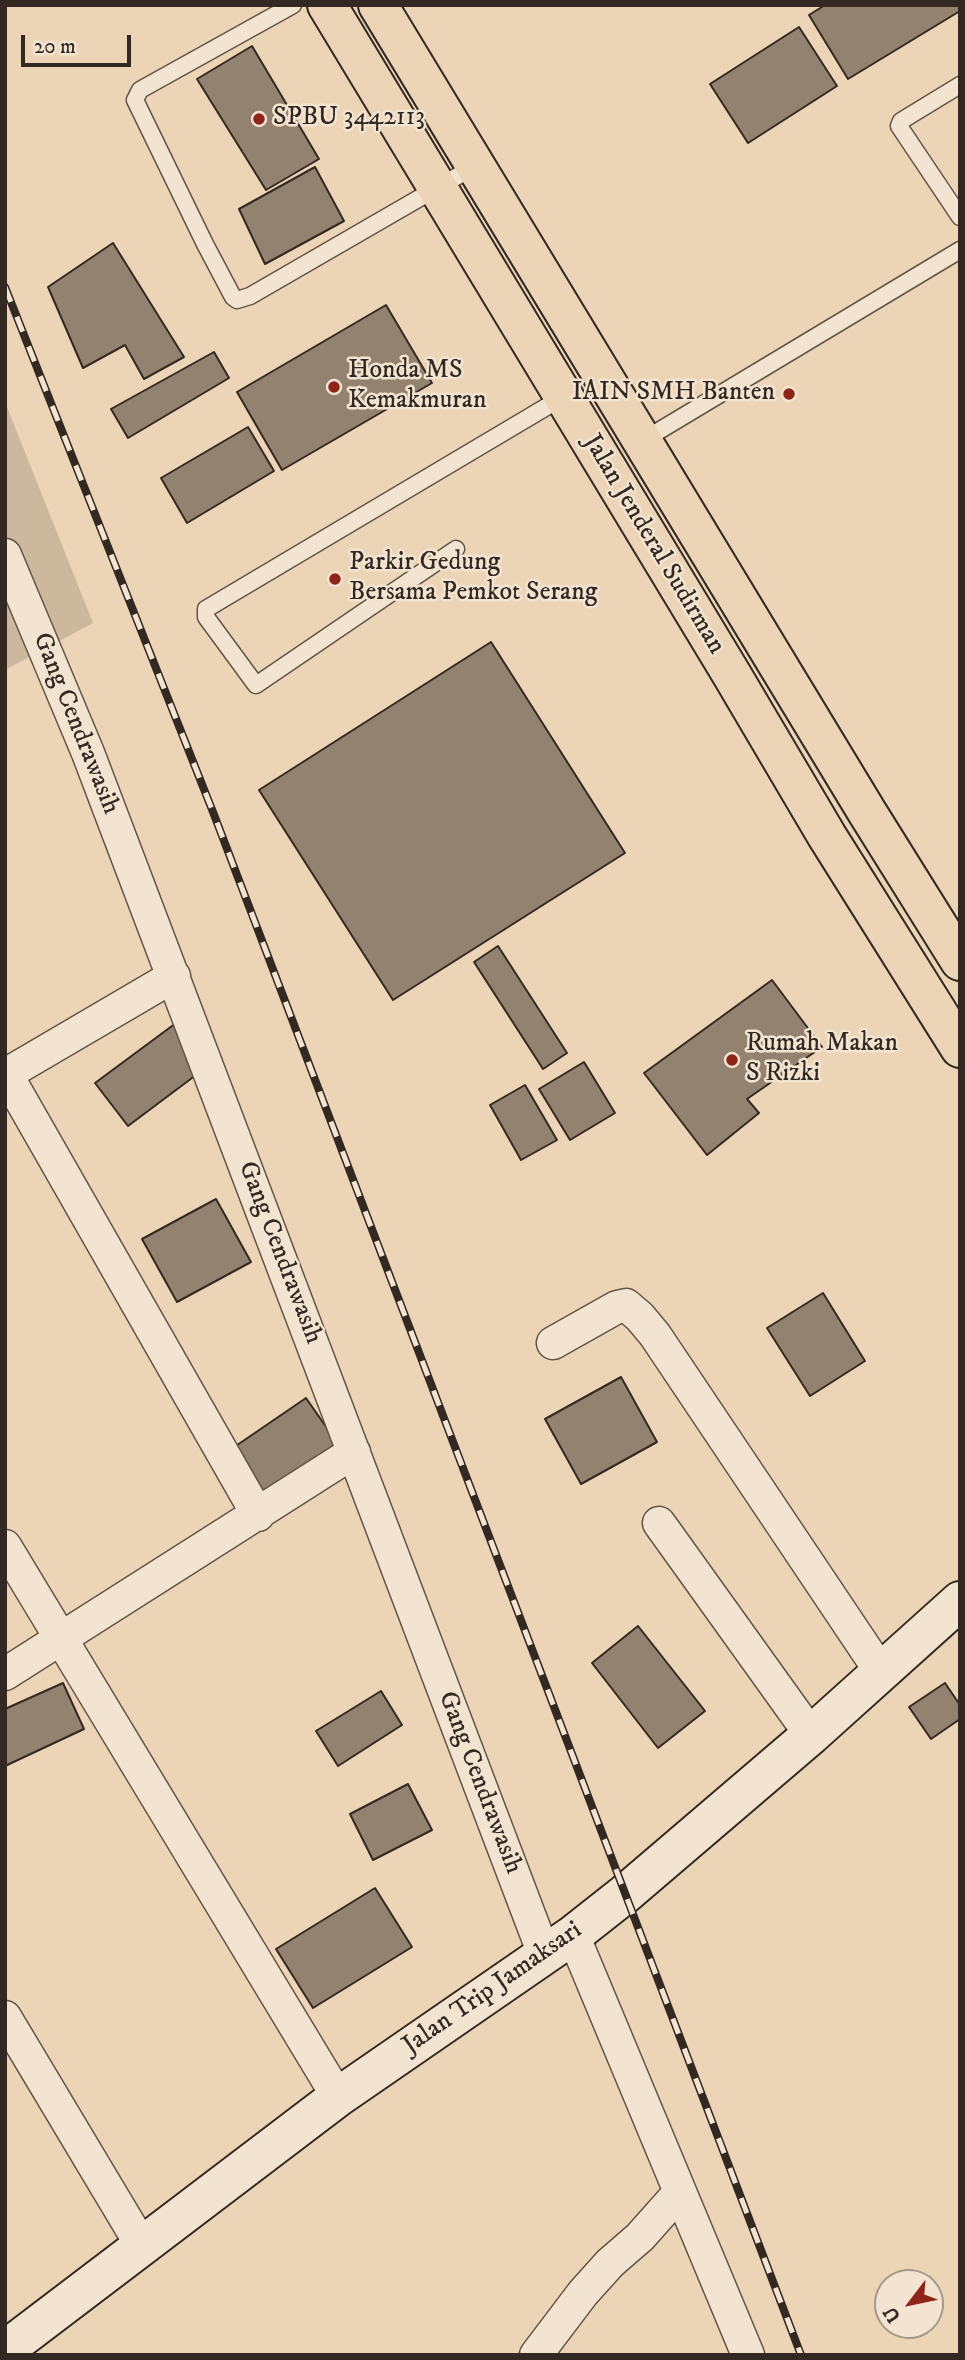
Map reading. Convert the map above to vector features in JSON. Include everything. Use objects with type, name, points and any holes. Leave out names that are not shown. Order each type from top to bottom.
[{"type":"highway","name":"Jalan Jenderal Sudirman","points":[[327,5],[827,836],[960,1048]]},
{"type":"highway","name":"Jalan Jenderal Sudirman","points":[[378,5],[960,961]]},
{"type":"main road","name":"Jalan Trip Jamaksari","points":[[5,2350],[338,2097],[559,1944],[625,1894],[811,1735],[960,1601]]},
{"type":"street","name":"Gang Cendrawasih","points":[[5,555],[89,753],[354,1452],[559,1944],[680,2192],[748,2355]]},
{"type":"street","points":[[174,976],[6,1074],[258,1515]]},
{"type":"street","points":[[554,1343],[617,1307],[626,1306],[640,1317],[655,1335],[881,1672]]},
{"type":"street","points":[[5,1674],[354,1452]]},
{"type":"street","points":[[659,1522],[811,1735]]},
{"type":"street","points":[[5,1546],[338,2097]]},
{"type":"street","points":[[5,2017],[142,2246]]},
{"type":"street","points":[[536,2355],[592,2283],[640,2237],[680,2192]]},
{"type":"lane","points":[[293,5],[140,90],[135,100],[199,233],[237,300],[250,296],[475,166]]},
{"type":"lane","points":[[960,85],[901,121],[899,126],[960,218]]},
{"type":"lane","points":[[642,440],[960,250]]},
{"type":"lane","points":[[456,549],[256,685],[206,617],[206,609],[563,397]]},
{"type":"shaded area","points":[[5,402],[93,623],[5,670]]},
{"type":"building","points":[[825,5],[960,5],[960,11],[848,79],[809,15]]},
{"type":"building","points":[[799,27],[837,86],[748,143],[710,84]]},
{"type":"building","name":"SPBU 3442113","points":[[252,46],[319,159],[266,190],[197,79]]},
{"type":"building","points":[[315,167],[344,221],[265,264],[239,209]]},
{"type":"building","points":[[113,243],[184,357],[144,379],[125,345],[83,368],[48,287]]},
{"type":"building","name":"Honda MS Kemakmuran","points":[[386,305],[432,383],[282,470],[237,392]]},
{"type":"building","points":[[214,352],[229,378],[128,438],[111,409]]},
{"type":"building","points":[[248,427],[274,471],[187,523],[161,478]]},
{"type":"building","points":[[491,642],[625,853],[393,1000],[259,790]]},
{"type":"building","points":[[498,946],[567,1053],[543,1069],[474,962]]},
{"type":"building","name":"Rumah Makan S Rizki","points":[[772,980],[822,1047],[747,1099],[759,1113],[707,1155],[644,1073]]},
{"type":"building","points":[[176,1023],[208,1066],[128,1126],[95,1083]]},
{"type":"building","points":[[584,1062],[615,1113],[570,1140],[539,1089]]},
{"type":"building","points":[[525,1085],[557,1140],[521,1160],[490,1105]]},
{"type":"building","points":[[216,1199],[251,1262],[177,1302],[142,1239]]},
{"type":"building","points":[[823,1293],[865,1361],[810,1396],[767,1328]]},
{"type":"building","points":[[621,1377],[657,1442],[581,1484],[545,1419]]},
{"type":"building","points":[[306,1398],[338,1444],[259,1498],[227,1452]]},
{"type":"building","points":[[638,1626],[705,1711],[658,1748],[592,1663]]},
{"type":"building","points":[[63,1683],[84,1729],[5,1766],[5,1709]]},
{"type":"building","points":[[945,1683],[960,1705],[960,1719],[931,1739],[909,1707]]},
{"type":"building","points":[[381,1691],[402,1725],[338,1766],[316,1731]]},
{"type":"building","points":[[408,1784],[432,1830],[373,1860],[350,1814]]},
{"type":"building","points":[[375,1888],[412,1947],[313,2008],[276,1949]]},
{"type":"railway","points":[[5,287],[213,812],[801,2355]]},
{"type":"place","name":"SPBU 3442113","points":[[259,119]]},
{"type":"place","name":"Honda MS Kemakmuran","points":[[334,387]]},
{"type":"place","name":"IAIN SMH Banten","points":[[789,394]]},
{"type":"place","name":"Parkir Gedung Bersama Pemkot Serang","points":[[335,579]]},
{"type":"place","name":"Rumah Makan S Rizki","points":[[732,1060]]}]
